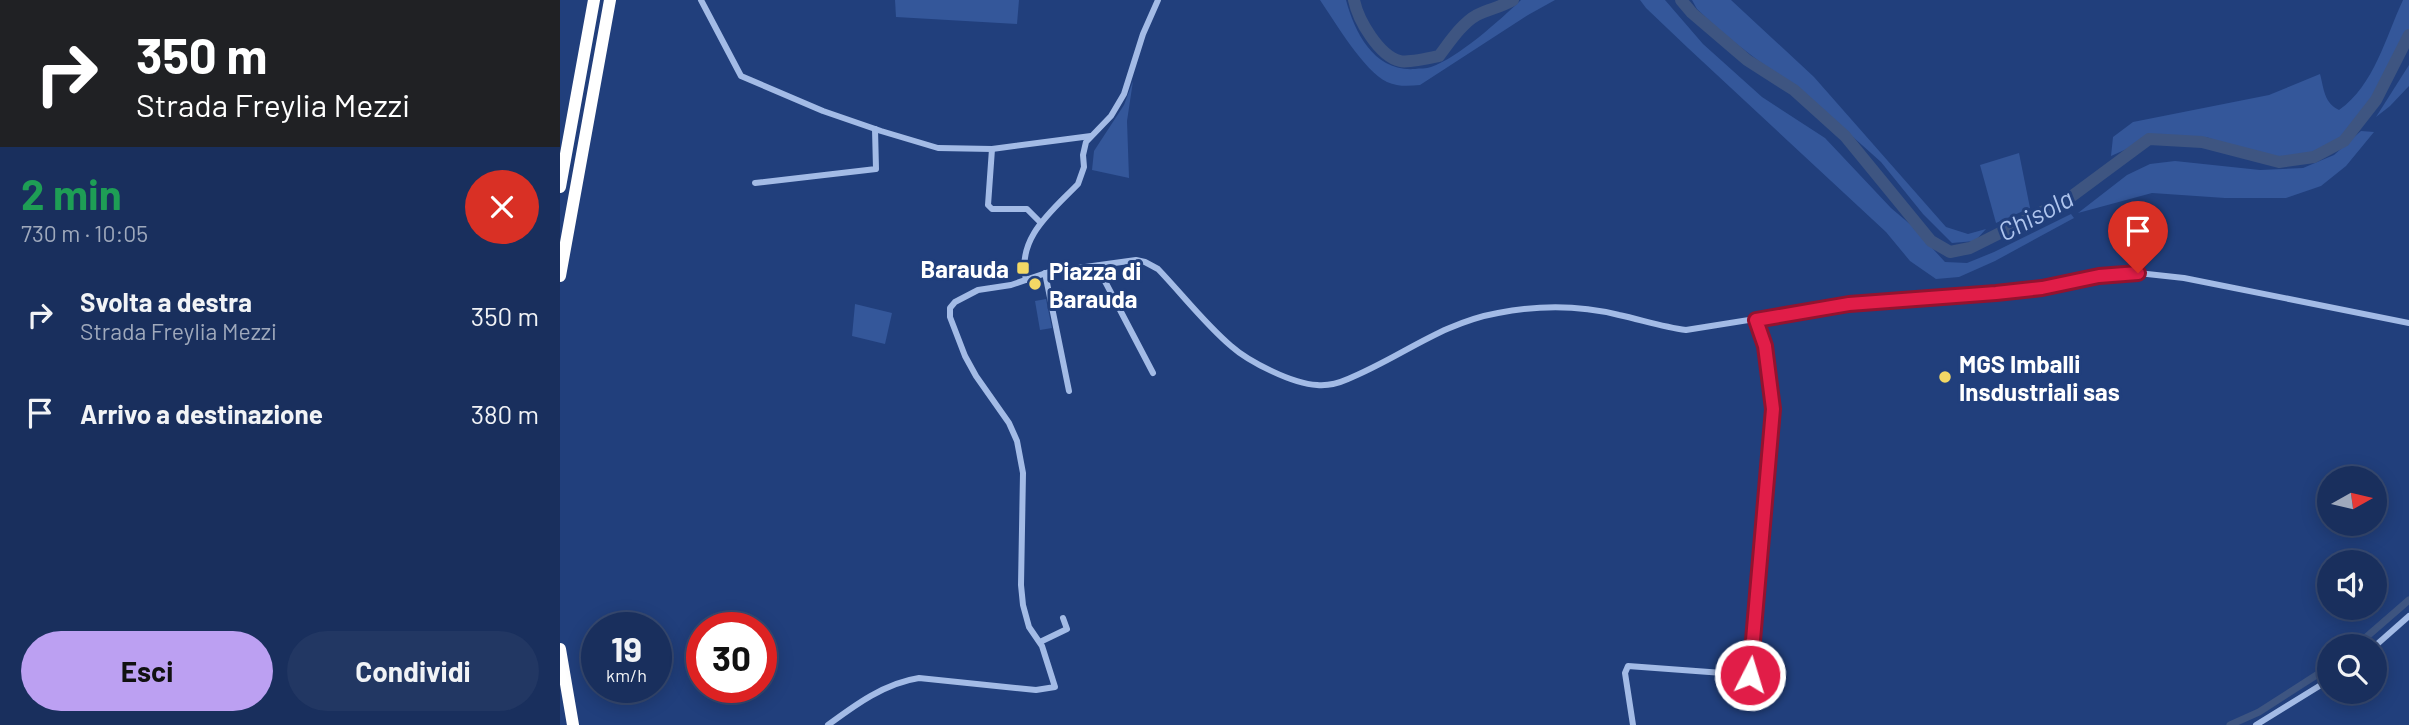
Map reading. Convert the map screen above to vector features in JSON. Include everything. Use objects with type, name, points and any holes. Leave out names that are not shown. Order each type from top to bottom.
[{"type":"highway","points":[[560,187],[594,0]]},
{"type":"highway","points":[[560,276],[610,0]]},
{"type":"highway","points":[[560,649],[573,725]]},
{"type":"street","points":[[701,0],[740,76],[875,129],[938,148],[992,149],[1091,136]]},
{"type":"street","points":[[1026,280],[1024,263],[1027,247],[1040,222],[1078,184],[1084,167],[1086,142],[1111,116],[1124,94],[1143,34],[1158,0]]},
{"type":"street","points":[[755,183],[876,169],[875,129]]},
{"type":"street","points":[[992,149],[988,205],[992,209],[1027,209],[1040,222]]},
{"type":"street","points":[[828,725],[859,702],[906,680],[919,678],[1036,690],[1055,687],[1040,642],[1030,627],[1021,585],[1023,473],[1017,441],[1009,423],[965,356],[950,317],[950,308],[955,302],[978,290],[993,289],[1045,273],[1136,260],[1145,262],[1158,269],[1231,347],[1282,375],[1318,385],[1349,379],[1432,335],[1471,319],[1521,309],[1573,307],[1618,314],[1666,328],[1686,330],[1849,304],[2042,288],[2113,274],[2138,273],[2184,278],[2409,323]]},
{"type":"street","points":[[1097,266],[1153,373]]},
{"type":"street","points":[[1045,273],[1069,391]]},
{"type":"street","points":[[1633,725],[1625,673],[1628,666],[1750,675],[1773,409],[1765,346],[1756,320]]},
{"type":"street","points":[[2387,635],[2409,616]]},
{"type":"street","points":[[1040,642],[1068,629],[1063,618]]},
{"type":"street","points":[[2256,725],[2317,687]]},
{"type":"shaded area","points":[[895,0],[1019,0],[1017,24],[896,17]]},
{"type":"shaded area","points":[[1320,0],[1346,0],[1361,38],[1378,57],[1401,68],[1415,69],[1431,67],[1454,56],[1521,0],[1555,0],[1420,85],[1408,86],[1387,82],[1369,68]]},
{"type":"shaded area","points":[[1640,0],[1665,0],[1703,44],[1762,97],[1825,138],[1945,262],[1967,263],[2071,214],[2074,218],[1995,261],[1959,277],[1936,279],[1910,261],[1886,232]]},
{"type":"shaded area","points":[[1692,0],[1731,0],[1814,77],[1946,227],[1968,234],[1986,229],[1975,241],[1952,243],[1923,214],[1881,162],[1824,111],[1721,32],[1697,9]]},
{"type":"shaded area","points":[[2403,0],[2409,0],[2409,34],[2404,47],[2344,141],[2314,157],[2279,162],[2206,137],[2149,139],[2111,156],[2113,137],[2133,122],[2269,95],[2320,74],[2327,99],[2339,110],[2351,100],[2370,74]]},
{"type":"shaded area","points":[[2409,65],[2409,86],[2376,117]]},
{"type":"shaded area","points":[[1133,81],[1127,121],[1129,178],[1092,170],[1094,151],[1124,105]]},
{"type":"shaded area","points":[[2361,131],[2374,132],[2346,166],[2321,186],[2286,198],[2225,198],[2152,193],[2078,213],[2127,175],[2150,164],[2175,161],[2260,170],[2303,168],[2334,155]]},
{"type":"shaded area","points":[[2019,153],[2030,208],[1996,223],[1980,165]]},
{"type":"shaded area","points":[[1046,299],[1052,328],[1040,330],[1035,301]]},
{"type":"shaded area","points":[[855,304],[892,313],[885,344],[852,336]]},
{"type":"waterway","name":"Chisola","points":[[1354,0],[1365,27],[1377,45],[1392,58],[1400,61],[1439,56],[1471,19],[1513,0]]},
{"type":"waterway","name":"Chisola","points":[[1681,0],[1692,13],[1747,60],[1794,90],[1845,136],[1931,241],[1950,252],[1970,248],[2068,199],[2149,139],[2202,142],[2279,162],[2314,157],[2344,141],[2376,100],[2409,35]]},
{"type":"waterway","points":[[2370,634],[2409,600]]},
{"type":"waterway","points":[[2230,725],[2259,712],[2317,675]]},
{"type":"place","name":"Barauda","points":[[1023,268]]},
{"type":"place","name":"Piazza di Barauda","points":[[1035,284]]},
{"type":"place","name":"MGS Imballi Insdustriali sas","points":[[1945,377]]},
{"type":"route","points":[[1750,675],[1773,409],[1765,346],[1756,320],[1849,304],[1996,293],[2042,288],[2113,274],[2138,273]]}]
